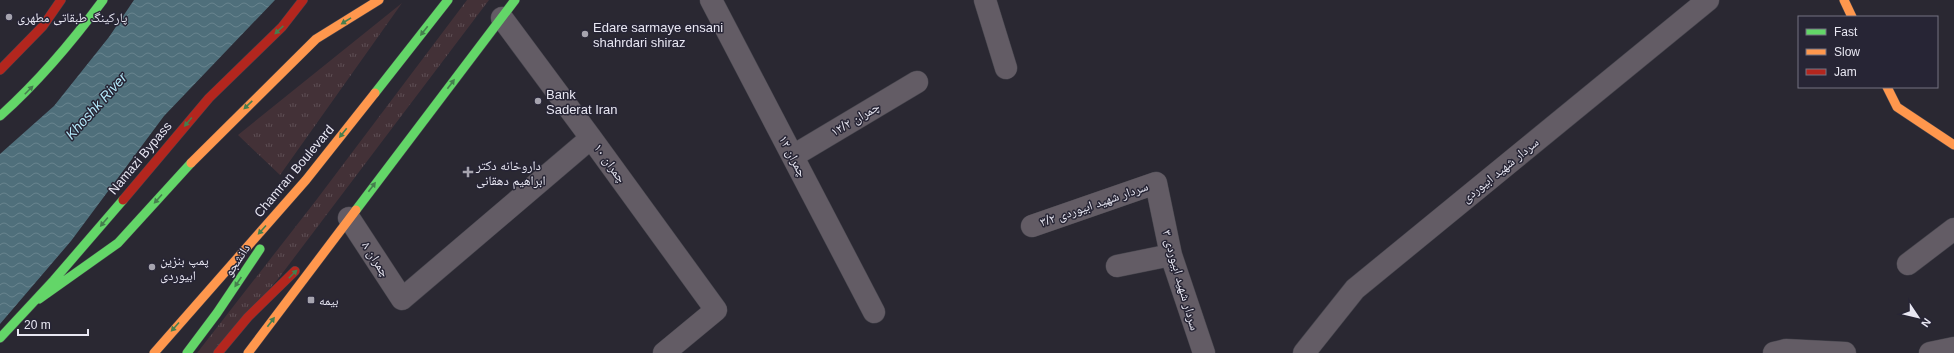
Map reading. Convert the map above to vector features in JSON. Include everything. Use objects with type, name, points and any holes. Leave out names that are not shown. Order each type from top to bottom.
[{"type":"main road","points":[[0,70],[43,26],[61,0]]},
{"type":"main road","points":[[0,116],[28,92],[65,52],[103,0]]},
{"type":"main road","name":"Namazi Bypass","points":[[0,338],[39,299],[210,96],[291,19],[303,0]]},
{"type":"main road","points":[[39,299],[118,242],[205,147],[316,39],[379,0]]},
{"type":"main road","name":"Chamran Boulevard","points":[[154,353],[306,180],[448,0]]},
{"type":"main road","points":[[248,353],[515,0]]},
{"type":"main road","points":[[1844,0],[1852,16]]},
{"type":"main road","points":[[1888,88],[1897,107],[1954,145]]},
{"type":"main road","name":"دانشجو","points":[[187,353],[217,313],[306,180]]},
{"type":"main road","points":[[218,353],[248,317],[349,218]]},
{"type":"street","name":"۱۲ چمران","points":[[711,0],[874,312]]},
{"type":"street","points":[[985,0],[1006,68]]},
{"type":"street","name":"سردار شهید ابیوردی","points":[[1304,353],[1355,289],[1708,0]]},
{"type":"street","name":"۱۰ چمران","points":[[502,18],[592,138],[716,310],[664,353]]},
{"type":"street","name":"۱۲/۲ چمران","points":[[793,156],[917,82]]},
{"type":"street","name":"۸ چمران","points":[[349,218],[402,299],[592,138]]},
{"type":"street","name":"۳/۲ سردار شهید ابیوردی","points":[[1032,226],[1156,183]]},
{"type":"street","name":"۳ سردار شهید ابیوردی","points":[[1156,183],[1171,255],[1204,353]]},
{"type":"street","points":[[1908,264],[1954,229]]},
{"type":"street","points":[[1117,266],[1171,255]]},
{"type":"street","points":[[1930,353],[1954,348]]},
{"type":"street","points":[[1774,353],[1786,350],[1845,353]]},
{"type":"green space","points":[[467,0],[489,0],[278,279],[214,353],[197,353],[314,203]]},
{"type":"green space","points":[[402,3],[280,175],[238,135]]},
{"type":"water","name":"Khoshk River","points":[[134,0],[275,0],[164,116],[71,241],[0,324],[0,154],[54,106],[109,37]]},
{"type":"traffic: fast","points":[[0,116],[54,61],[103,0]]},
{"type":"traffic: fast","points":[[375,93],[448,0]]},
{"type":"traffic: fast","points":[[356,210],[515,0]]},
{"type":"traffic: fast","points":[[39,299],[118,243],[191,163]]},
{"type":"traffic: fast","points":[[0,338],[54,280],[123,200]]},
{"type":"traffic: fast","points":[[187,353],[217,313],[260,249]]},
{"type":"traffic: slow","points":[[191,163],[316,39],[379,0]]},
{"type":"traffic: slow","points":[[1844,0],[1852,16]]},
{"type":"traffic: slow","points":[[1888,88],[1897,107],[1954,145]]},
{"type":"traffic: slow","points":[[154,353],[306,180],[375,93]]},
{"type":"traffic: slow","points":[[248,353],[356,210]]},
{"type":"traffic: jam","points":[[0,70],[43,26],[61,0]]},
{"type":"traffic: jam","points":[[123,200],[209,98],[282,27],[303,0]]},
{"type":"traffic: jam","points":[[218,353],[248,317],[295,271]]},
{"type":"place","name":"پارکینگ طبقاتی مطهری","points":[[9,17]]},
{"type":"place","name":"Edare sarmaye ensani shahrdari shiraz","points":[[585,34]]},
{"type":"place","name":"Bank Saderat Iran","points":[[538,101]]},
{"type":"place","name":"داروخانه دکتر ابراهیم دهقانی","points":[[468,172]]},
{"type":"place","name":"پمپ بنزین ابیوردی","points":[[152,267]]},
{"type":"place","name":"بیمه","points":[[311,300]]}]
